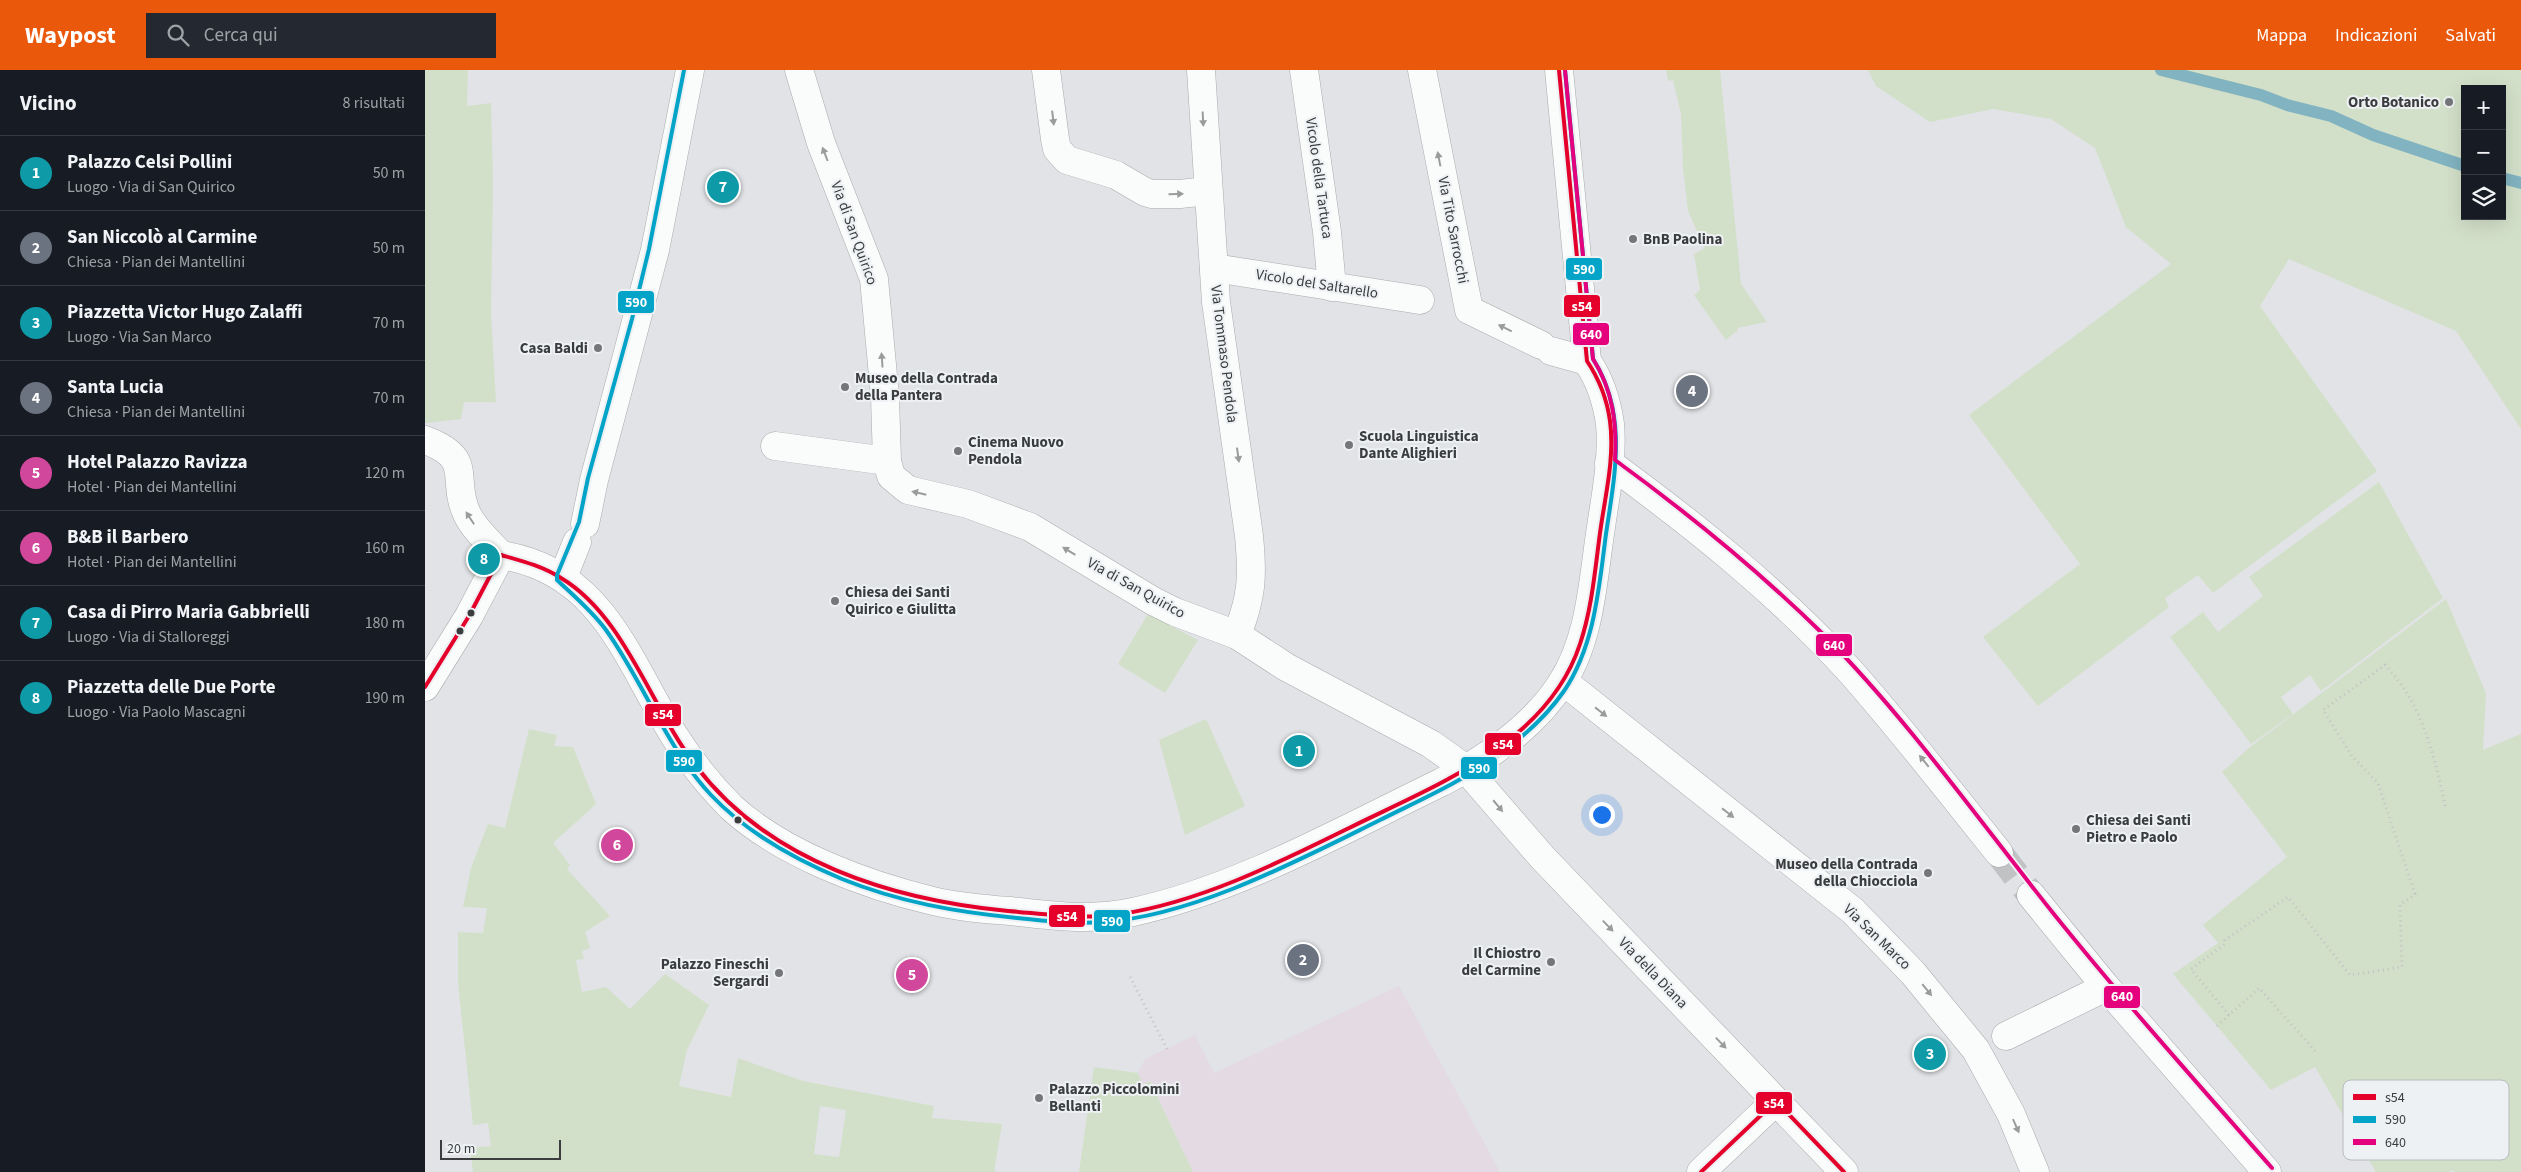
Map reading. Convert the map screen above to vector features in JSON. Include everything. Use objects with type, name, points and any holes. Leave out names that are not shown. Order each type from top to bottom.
[{"type":"street","points":[[563,577],[581,533],[651,264],[689,70]]},
{"type":"street","name":"Via di San Quirico","points":[[799,70],[821,143],[874,279],[884,388],[887,461],[891,476],[902,487],[968,504],[1030,527],[1153,601],[1175,612],[1237,635],[1286,667],[1431,744],[1466,769]]},
{"type":"street","points":[[1046,70],[1057,148],[1067,160],[1116,175],[1152,194],[1207,192]]},
{"type":"street","name":"Via Tommaso Pendola","points":[[1201,70],[1207,192],[1220,335],[1249,536],[1252,570],[1249,602],[1237,635]]},
{"type":"street","name":"Vicolo della Tartuca","points":[[1304,70],[1327,232],[1332,287]]},
{"type":"street","name":"Via Tito Sarrocchi","points":[[1422,70],[1469,310],[1546,348],[1587,361]]},
{"type":"street","points":[[425,440],[445,449],[456,460],[468,516],[501,555],[532,561],[563,577],[593,604],[616,633],[694,765],[733,808],[780,841],[863,880],[934,901],[1062,917],[1103,916],[1140,910],[1205,890],[1257,869],[1466,769],[1540,710],[1563,681],[1582,635],[1587,611],[1609,463],[1610,439],[1607,409],[1598,379],[1587,361],[1559,70]]},
{"type":"street","name":"Vicolo del Saltarello","points":[[1214,268],[1420,300]]},
{"type":"street","points":[[775,446],[887,461]]},
{"type":"street","points":[[1609,463],[1670,509],[1768,590],[1803,624],[1855,677],[1999,853]]},
{"type":"street","points":[[425,687],[469,616],[501,555]]},
{"type":"street","name":"Via San Marco","points":[[1563,681],[1853,911],[1894,951],[1976,1050],[2011,1114],[2035,1172]]},
{"type":"street","name":"Via della Diana","points":[[1466,769],[1541,857],[1844,1172]]},
{"type":"street","points":[[2031,896],[2106,988],[2267,1172]]},
{"type":"street","points":[[2006,1036],[2106,988]]},
{"type":"street","points":[[1701,1172],[1776,1101]]},
{"type":"path","points":[[2229,1015],[2191,969],[2225,944],[2225,940],[2288,897],[2351,975],[2402,967],[2400,905],[2415,894],[2378,783],[2352,756],[2323,710],[2385,665],[2400,680],[2430,739],[2446,809]]},
{"type":"path","points":[[1130,977],[1167,1049]]},
{"type":"path","points":[[2217,1026],[2259,988],[2315,1051]]},
{"type":"shaded area","points":[[1399,986],[1500,1172],[1193,1172],[1151,1081],[1143,1086],[1138,1073],[1145,1059],[1195,1035],[1214,1073]]},
{"type":"green space","points":[[425,70],[468,70],[467,106],[491,103],[493,183],[491,314],[496,402],[464,402],[461,419],[427,423],[425,422]]},
{"type":"green space","points":[[1666,70],[1720,70],[1741,284],[1767,322],[1737,328],[1738,330],[1726,340],[1694,295],[1700,290],[1694,254],[1705,248],[1688,211],[1683,168],[1681,114],[1673,80],[1668,81]]},
{"type":"green space","points":[[1868,70],[2521,70],[2521,429],[2456,331],[2289,259],[2260,306],[2377,471],[2213,593],[2198,575],[2165,598],[2169,607],[2038,706],[1983,637],[2080,564],[1969,415],[2171,264],[2126,227],[2095,148],[2051,119],[1993,109],[1930,122],[1876,86]]},
{"type":"green space","points":[[2379,482],[2443,598],[2321,691],[2310,675],[2281,697],[2293,714],[2251,744],[2170,637],[2203,612],[2218,632],[2263,596],[2249,577]]},
{"type":"green space","points":[[2446,599],[2486,693],[2483,750],[2521,734],[2521,1172],[2455,1172],[2453,1170],[2448,1172],[2376,1172],[2369,1160],[2509,1160],[2509,1080],[2343,1080],[2343,1115],[2315,1067],[2271,1090],[2173,974],[2218,943],[2203,925],[2287,857],[2222,772],[2250,747]]},
{"type":"green space","points":[[1148,614],[1198,640],[1165,693],[1118,664]]},
{"type":"green space","points":[[1206,719],[1245,806],[1185,835],[1159,740]]},
{"type":"green space","points":[[529,729],[557,735],[554,746],[573,747],[596,804],[553,843],[570,865],[567,869],[610,916],[585,932],[590,948],[582,951],[584,959],[576,960],[582,992],[606,987],[630,1009],[665,974],[709,1005],[687,1050],[679,1086],[731,1097],[738,1058],[803,1081],[934,1106],[932,1118],[1002,1124],[994,1171],[1000,1172],[473,1172],[470,1148],[491,1146],[488,1123],[473,1125],[458,983],[458,932],[483,933],[487,908],[463,907],[471,868],[488,824],[505,828]],"holes":[[[820,1106],[846,1110],[839,1157],[814,1154]]]},
{"type":"green space","points":[[1094,1067],[1138,1073],[1143,1085],[1150,1081],[1193,1172],[1079,1172]]},
{"type":"waterway","points":[[2161,70],[2261,95],[2287,105],[2331,116],[2373,135],[2461,165]]},
{"type":"waterway","points":[[2506,179],[2521,183]]},
{"type":"tunnel","points":[[1999,853],[2031,895]]},
{"type":"transit line","name":"590","points":[[684,70],[649,249],[632,319],[588,478],[579,522],[557,575],[557,580],[589,610],[606,630],[620,650],[668,736],[695,776],[725,809],[772,844],[806,863],[842,879],[906,900],[994,916],[1081,923],[1138,918],[1173,909],[1245,884],[1315,852],[1425,798],[1497,756],[1533,726],[1564,691],[1583,655],[1594,615],[1613,489],[1616,444],[1615,422],[1611,401],[1604,380],[1593,359],[1565,70]]},
{"type":"transit line","name":"s54","points":[[501,555],[547,570],[583,595],[603,615],[620,639],[636,664],[665,718],[696,766],[726,799],[759,828],[796,851],[836,870],[878,886],[965,906],[1050,915],[1107,916],[1180,901],[1265,868],[1450,778],[1514,736],[1542,709],[1564,679],[1580,644],[1593,589],[1609,477],[1611,435],[1605,397],[1587,361],[1559,70]]},
{"type":"transit line","name":"640","points":[[1565,70],[1593,359],[1605,383],[1612,408],[1615,433],[1615,460],[1697,522],[1749,566],[1799,611],[1855,667],[1914,736],[2106,978],[2272,1168]]},
{"type":"transit line","name":"s54","points":[[425,687],[469,616],[501,555]]},
{"type":"transit line","name":"s54","points":[[1701,1172],[1776,1101],[1844,1172]]},
{"type":"place","name":"Orto Botanico","points":[[2449,102]]},
{"type":"place","name":"Casa di Pirro Maria Gabbrielli","points":[[723,187]]},
{"type":"place","name":"BnB Paolina","points":[[1633,239]]},
{"type":"place","name":"Casa Baldi","points":[[598,348]]},
{"type":"place","name":"Museo della Contrada della Pantera","points":[[845,387]]},
{"type":"place","name":"Santa Lucia","points":[[1692,391]]},
{"type":"place","name":"Scuola Linguistica Dante Alighieri","points":[[1349,445]]},
{"type":"place","name":"Cinema Nuovo Pendola","points":[[958,451]]},
{"type":"place","name":"Piazzetta delle Due Porte","points":[[484,559]]},
{"type":"place","name":"Chiesa dei Santi Quirico e Giulitta","points":[[835,601]]},
{"type":"place","name":"Palazzo Celsi Pollini","points":[[1299,751]]},
{"type":"place","name":"Chiesa dei Santi Pietro e Paolo","points":[[2076,829]]},
{"type":"place","name":"B&B il Barbero","points":[[617,845]]},
{"type":"place","name":"Museo della Contrada della Chiocciola","points":[[1928,873]]},
{"type":"place","name":"San Niccolò al Carmine","points":[[1303,960]]},
{"type":"place","name":"Il Chiostro del Carmine","points":[[1551,962]]},
{"type":"place","name":"Palazzo Fineschi Sergardi","points":[[779,973]]},
{"type":"place","name":"Hotel Palazzo Ravizza","points":[[912,975]]},
{"type":"place","name":"Piazzetta Victor Hugo Zalaffi","points":[[1930,1054]]},
{"type":"place","name":"Palazzo Piccolomini Bellanti","points":[[1039,1098]]}]
